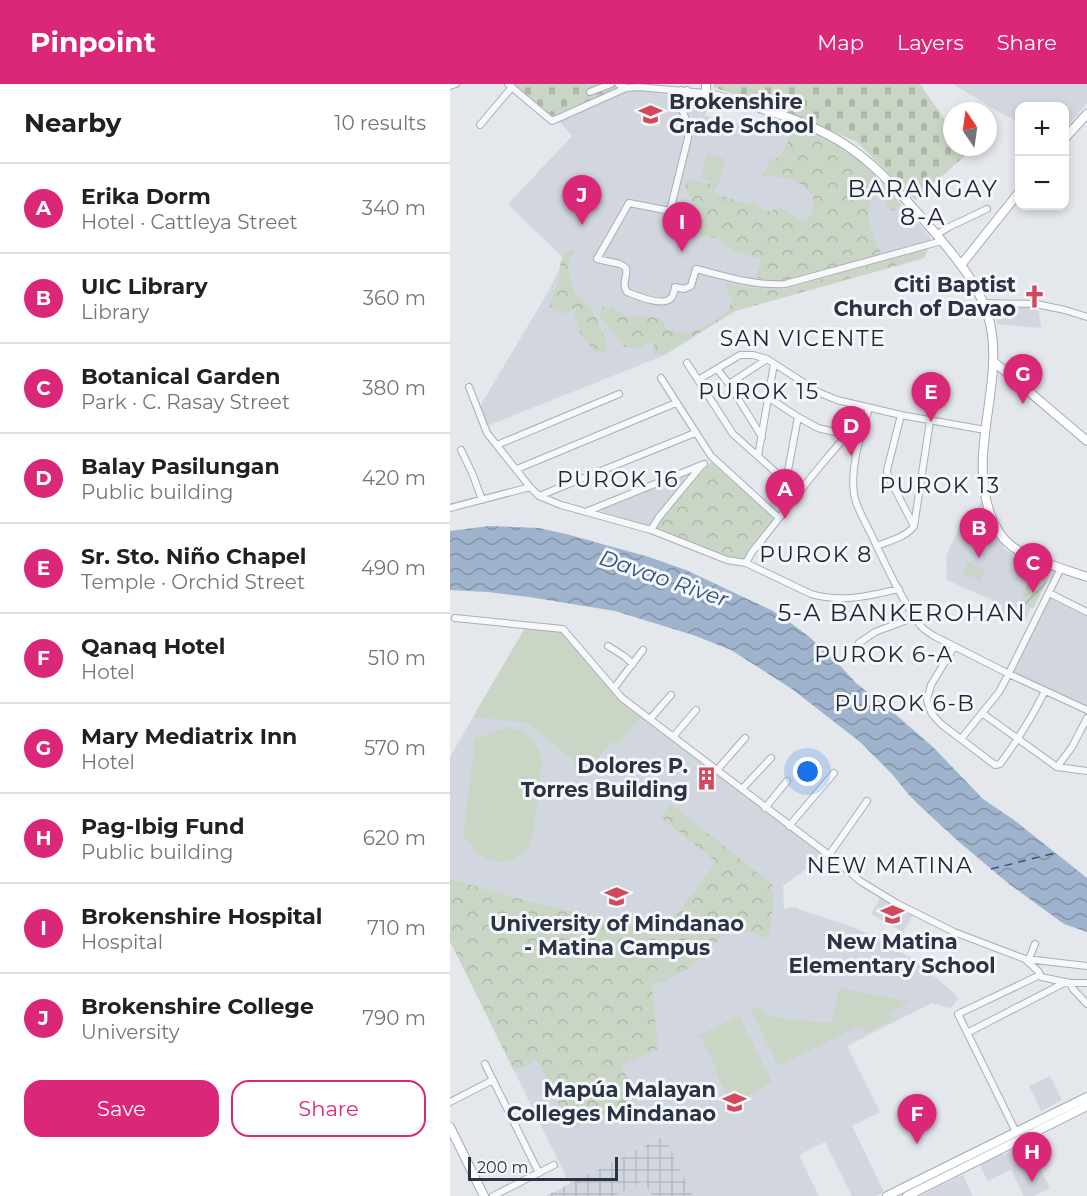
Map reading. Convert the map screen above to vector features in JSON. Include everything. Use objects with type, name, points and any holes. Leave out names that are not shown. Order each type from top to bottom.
[{"type":"main road","points":[[706,88],[795,120],[843,143],[882,175],[961,265],[983,303],[990,324],[993,361],[983,464],[984,489],[990,513],[998,530],[1009,544],[1061,568],[1087,577]]},
{"type":"main road","points":[[1069,134],[1087,114]]},
{"type":"main road","points":[[961,265],[1015,197]]},
{"type":"main road","points":[[993,361],[1087,441]]},
{"type":"main road","points":[[887,1196],[1087,1097]]},
{"type":"main road","points":[[907,1196],[1087,1106]]},
{"type":"main road","points":[[450,1127],[484,1196]]},
{"type":"street","points":[[450,86],[456,84]]},
{"type":"street","points":[[590,92],[611,84]]},
{"type":"street","points":[[618,84],[626,88]]},
{"type":"street","points":[[480,125],[510,86],[552,121],[626,88],[684,90],[706,88]]},
{"type":"street","points":[[684,90],[680,102],[688,126],[688,138],[670,211],[630,203],[597,259],[620,264],[626,268],[624,286],[628,293],[662,302],[667,301],[672,298],[675,288],[686,289],[691,286],[696,269],[747,282],[785,284],[939,238],[949,227],[987,209]]},
{"type":"street","points":[[983,303],[1036,304],[1087,317]]},
{"type":"street","points":[[698,380],[744,354],[753,355],[767,360],[825,396],[868,411],[985,430]]},
{"type":"street","points":[[729,384],[767,360]]},
{"type":"street","points":[[687,363],[733,434],[800,493]]},
{"type":"street","points":[[758,456],[774,364]]},
{"type":"street","points":[[717,369],[762,437]]},
{"type":"street","points":[[661,378],[711,456],[779,518]]},
{"type":"street","points":[[469,387],[488,433],[539,496],[561,505],[651,530],[727,560],[746,563],[812,594],[828,598],[850,599],[899,589]]},
{"type":"street","points":[[497,445],[619,394]]},
{"type":"street","points":[[769,398],[798,417],[824,430],[847,435]]},
{"type":"street","points":[[517,469],[676,403]]},
{"type":"street","points":[[746,563],[779,518],[868,411]]},
{"type":"street","points":[[868,411],[855,464],[856,504],[919,624],[928,633],[954,647],[1087,710]]},
{"type":"street","points":[[901,415],[887,470],[914,526]]},
{"type":"street","points":[[786,481],[798,417]]},
{"type":"street","points":[[877,546],[911,530],[914,526],[930,421]]},
{"type":"street","points":[[539,496],[695,433]]},
{"type":"street","points":[[461,450],[482,500]]},
{"type":"street","points":[[651,530],[659,517],[711,456]]},
{"type":"street","points":[[588,511],[704,464]]},
{"type":"street","points":[[450,508],[530,487]]},
{"type":"street","points":[[961,740],[999,692],[1061,568]]},
{"type":"street","points":[[1049,593],[1087,612]]},
{"type":"street","points":[[859,643],[875,632],[915,616]]},
{"type":"street","points":[[455,618],[563,629],[622,698],[860,881],[896,903],[954,932],[1027,959],[1087,966]]},
{"type":"street","points":[[608,646],[633,664]]},
{"type":"street","points":[[954,647],[934,678],[927,700],[937,720],[995,765],[1000,764],[1018,740],[1045,691]]},
{"type":"street","points":[[614,688],[643,651]]},
{"type":"street","points":[[650,719],[671,695]]},
{"type":"street","points":[[673,737],[696,710]]},
{"type":"street","points":[[982,713],[1057,767],[1087,771]]},
{"type":"street","points":[[1057,767],[1072,747],[1087,718]]},
{"type":"street","points":[[717,770],[745,738]]},
{"type":"street","points":[[741,789],[771,758]]},
{"type":"street","points":[[789,826],[834,773]]},
{"type":"street","points":[[765,808],[787,781]]},
{"type":"street","points":[[829,855],[867,801]]},
{"type":"street","points":[[1027,959],[1035,944]]},
{"type":"street","points":[[1027,959],[1041,977],[1068,982],[1087,982]]},
{"type":"street","points":[[1016,1132],[957,1014],[1040,975]]},
{"type":"street","points":[[1068,982],[1087,1004]]},
{"type":"street","points":[[967,1033],[1068,982]]},
{"type":"street","points":[[485,1064],[539,1173]]},
{"type":"street","points":[[450,1102],[493,1080]]},
{"type":"street","points":[[493,1196],[554,1165]]},
{"type":"shaded area","points":[[953,84],[1087,84],[1087,103],[1069,124],[1069,102],[1015,102],[1015,121],[997,111],[997,102],[983,102]]},
{"type":"shaded area","points":[[631,89],[677,94],[691,92],[711,96],[705,116],[787,135],[791,121],[839,144],[861,159],[931,238],[925,258],[735,311],[665,355],[487,426],[480,406],[548,292],[564,259],[508,204],[572,136],[559,121]]},
{"type":"shaded area","points":[[995,305],[1038,306],[1041,328],[997,324]]},
{"type":"shaded area","points":[[690,471],[695,474],[652,528],[601,511],[604,506]]},
{"type":"shaded area","points":[[982,501],[989,523],[1004,549],[1052,571],[1024,623],[1000,612],[1003,605],[947,580],[946,556],[961,524],[965,526]]},
{"type":"shaded area","points":[[1050,596],[1087,614],[1087,707],[1012,671]]},
{"type":"shaded area","name":"University of Mindanao - Matina Campus","points":[[525,628],[824,856],[783,886],[784,909],[796,907],[875,937],[913,959],[953,992],[958,999],[950,1008],[932,1003],[847,1046],[880,1112],[852,1126],[884,1192],[876,1196],[852,1196],[825,1142],[799,1155],[819,1196],[693,1196],[663,1136],[570,1184],[450,941],[450,757]]},
{"type":"shaded area","name":"New Matina Elementary School","points":[[881,896],[913,915],[903,932],[871,914]]},
{"type":"shaded area","points":[[1050,1076],[1062,1100],[1041,1111],[1029,1086]]},
{"type":"shaded area","points":[[664,1136],[693,1196],[652,1196],[644,1181],[614,1196],[546,1196]]},
{"type":"shaded area","points":[[1027,1142],[1050,1188],[1034,1196],[1024,1196],[1011,1170],[988,1181],[979,1164],[1001,1153],[1003,1155]]},
{"type":"shaded area","points":[[963,1175],[973,1196],[920,1196],[956,1178]]},
{"type":"shaded area","points":[[644,1181],[652,1196],[614,1196]]},
{"type":"green space","points":[[514,84],[633,84],[552,116]]},
{"type":"green space","points":[[714,84],[920,84],[943,117],[943,156],[965,156],[915,200],[857,142],[788,112],[713,87]]},
{"type":"green space","points":[[792,123],[855,156],[889,190],[900,203],[900,207],[893,211],[890,210],[882,192],[876,194],[871,200],[869,220],[881,254],[785,281],[766,281],[758,278],[756,274],[761,259],[736,252],[718,238],[702,235],[694,230],[698,213],[685,186],[689,180],[716,184],[714,193],[749,205],[754,201],[758,208],[771,212],[780,208],[784,209],[803,221],[813,213],[813,198],[807,189],[787,178],[768,175],[764,177],[762,174],[768,168],[769,159],[780,156],[786,147]]},
{"type":"green space","points":[[707,154],[725,159],[718,184],[701,178]]},
{"type":"green space","points":[[575,248],[568,266],[574,293],[587,304],[607,344],[605,352],[599,354],[593,350],[579,331],[574,314],[577,309],[575,307],[565,315],[550,307],[559,280],[563,256]]},
{"type":"green space","points":[[928,249],[924,258],[735,311],[665,354],[655,355],[653,342],[648,342],[643,348],[625,347],[599,316],[602,308],[609,308],[629,316],[659,318],[665,321],[664,328],[688,334],[727,311],[733,298],[726,290],[727,283],[751,288],[782,290]]},
{"type":"green space","points":[[711,462],[775,518],[744,560],[730,558],[655,529],[661,517]]},
{"type":"green space","points":[[968,562],[985,570],[980,581],[963,574]]},
{"type":"green space","points":[[1033,574],[1047,581],[1033,608],[1020,602]]},
{"type":"green space","points":[[525,628],[562,631],[621,700],[642,715],[618,744],[612,741],[580,780],[572,759],[528,723],[473,717]]},
{"type":"green space","points":[[509,726],[524,733],[532,740],[542,761],[535,824],[529,843],[518,857],[497,861],[484,857],[476,852],[468,840],[463,840],[475,737],[509,729]]},
{"type":"green space","points":[[671,804],[772,884],[771,925],[767,939],[741,930],[732,931],[718,940],[694,964],[652,986],[658,1049],[621,1065],[636,1098],[572,1130],[537,1060],[514,1071],[450,941],[450,879],[640,928],[667,920],[679,912],[716,862],[660,817]]},
{"type":"green space","points":[[839,988],[910,1002],[889,1013],[892,1020],[866,1033],[862,1025],[778,1066],[751,1010],[757,1007],[776,1018],[832,1023]]},
{"type":"green space","points":[[739,1016],[772,1082],[732,1104],[701,1037],[698,1038],[698,1036]]},
{"type":"water","name":"Davao River","points":[[489,526],[539,528],[649,557],[686,570],[773,611],[788,621],[833,658],[856,683],[933,747],[983,799],[1014,820],[1087,878],[1087,932],[1064,924],[1009,884],[920,806],[860,742],[792,689],[731,650],[693,635],[615,611],[529,597],[450,590],[450,531]]},
{"type":"ferry route","points":[[991,869],[1055,853]]},
{"type":"place","name":"Brokenshire Grade School","points":[[651,114]]},
{"type":"place","name":"Brokenshire College","points":[[582,225]]},
{"type":"place","name":"Brokenshire Hospital","points":[[682,252]]},
{"type":"place","name":"Citi Baptist Church of Davao","points":[[1034,297]]},
{"type":"place","name":"Mary Mediatrix Inn","points":[[1023,404]]},
{"type":"place","name":"Sr. Sto. Niño Chapel","points":[[931,422]]},
{"type":"place","name":"Balay Pasilungan","points":[[851,456]]},
{"type":"place","name":"Erika Dorm","points":[[785,519]]},
{"type":"place","name":"UIC Library","points":[[979,558]]},
{"type":"place","name":"Botanical Garden","points":[[1033,593]]},
{"type":"place","name":"Dolores P. Torres Building","points":[[706,778]]},
{"type":"place","name":"University of Mindanao - Matina Campus","points":[[617,896]]},
{"type":"place","name":"New Matina Elementary School","points":[[892,914]]},
{"type":"place","name":"Mapúa Malayan Colleges Mindanao","points":[[734,1102]]},
{"type":"place","name":"Qanaq Hotel","points":[[917,1144]]},
{"type":"place","name":"Pag-Ibig Fund","points":[[1032,1182]]},
{"type":"district","name":"BARANGAY 8-A","points":[[923,203]]},
{"type":"district","name":"SAN VICENTE","points":[[803,338]]},
{"type":"district","name":"PUROK 15","points":[[759,391]]},
{"type":"district","name":"PUROK 16","points":[[618,479]]},
{"type":"district","name":"PUROK 13","points":[[940,485]]},
{"type":"district","name":"PUROK 8","points":[[816,554]]},
{"type":"district","name":"5-A BANKEROHAN","points":[[902,613]]},
{"type":"district","name":"PUROK 6-A","points":[[884,654]]},
{"type":"district","name":"PUROK 6-B","points":[[905,703]]},
{"type":"district","name":"NEW MATINA","points":[[890,865]]}]
